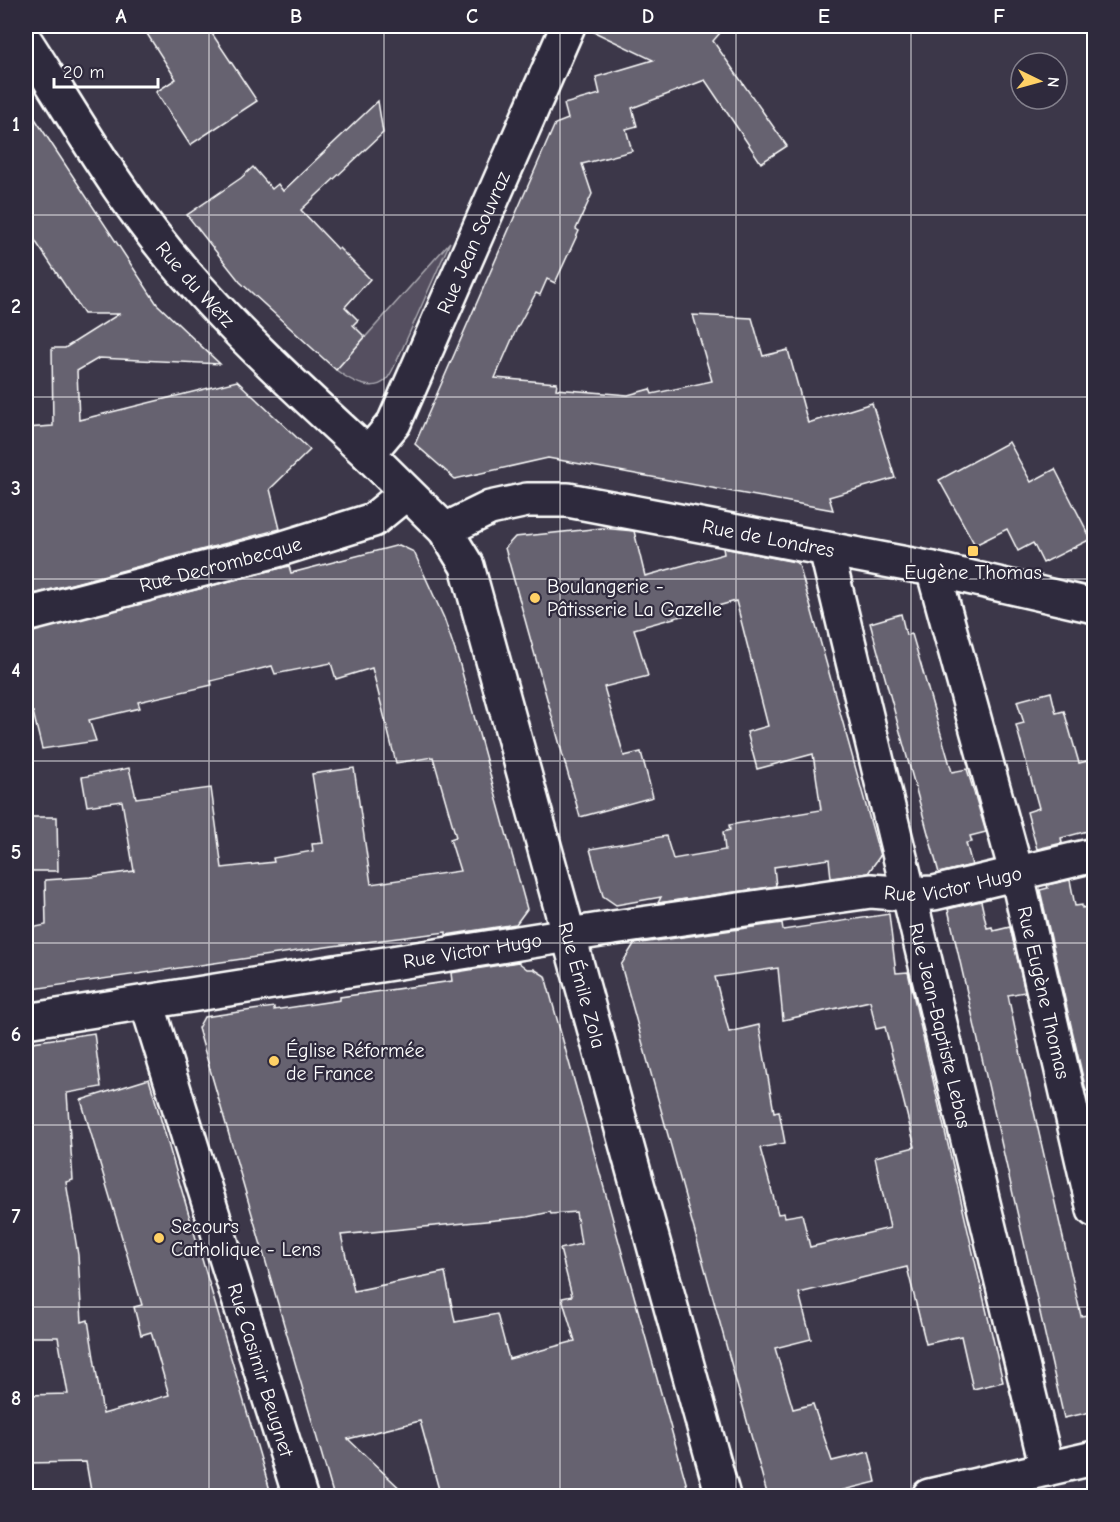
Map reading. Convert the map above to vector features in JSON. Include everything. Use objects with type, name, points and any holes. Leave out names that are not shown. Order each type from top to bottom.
[{"type":"street","name":"Rue Jean Souvraz","points":[[368,454],[394,423],[568,26]]},
{"type":"street","name":"Rue du Wetz","points":[[26,42],[132,206],[182,271],[235,328],[406,493]]},
{"type":"street","name":"Rue Émile Zola","points":[[406,493],[445,530],[470,575],[723,1497]]},
{"type":"street","name":"Rue Decrombecque","points":[[26,615],[276,550],[373,520],[406,493]]},
{"type":"street","name":"Rue de Londres","points":[[445,530],[490,508],[527,500],[568,500],[933,569],[1095,606]]},
{"type":"street","name":"Rue Jean-Baptiste Lebas","points":[[826,549],[1047,1469]]},
{"type":"street","name":"Rue Eugène Thomas","points":[[933,569],[1017,875],[1095,1210]]},
{"type":"street","name":"Rue Victor Hugo","points":[[26,1021],[570,936],[613,927],[872,891],[908,894],[934,893],[1095,855]]},
{"type":"street","name":"Rue Casimir Beugnet","points":[[147,1003],[300,1497]]},
{"type":"street","points":[[929,1497],[1095,1458]]},
{"type":"shaded area","points":[[450,242],[396,363],[387,378],[374,386],[360,384],[336,370]]},
{"type":"building","points":[[142,26],[207,26],[257,101],[190,145],[156,92],[176,79]]},
{"type":"building","points":[[586,26],[726,26],[713,41],[787,146],[761,163],[705,80],[632,108],[637,126],[626,129],[632,151],[582,164],[592,194],[576,229],[579,231],[555,283],[547,279],[540,295],[536,293],[516,330],[495,378],[557,383],[556,389],[628,395],[650,389],[652,394],[712,381],[693,315],[752,318],[763,356],[788,350],[808,423],[872,403],[895,478],[829,497],[833,510],[548,458],[455,479],[415,444],[555,124],[568,119],[564,104],[600,94],[596,77],[653,60]]},
{"type":"building","points":[[378,101],[383,133],[301,210],[370,279],[345,307],[358,320],[353,325],[365,337],[336,370],[240,282],[187,215],[241,178],[253,167],[272,189],[278,184],[283,191]]},
{"type":"building","points":[[26,105],[157,304],[220,364],[99,358],[77,371],[79,420],[237,381],[310,450],[270,489],[280,529],[26,596],[26,428],[53,426],[52,348],[65,348],[119,314],[84,314],[26,227]]},
{"type":"building","points":[[1009,442],[1031,482],[1055,469],[1091,539],[1043,563],[1033,543],[1018,551],[1007,529],[975,545],[939,480]]},
{"type":"building","points":[[602,528],[634,531],[645,576],[724,554],[723,548],[795,562],[799,565],[880,856],[868,873],[831,878],[829,859],[774,867],[776,886],[658,903],[661,897],[616,905],[603,896],[590,849],[666,836],[673,859],[725,850],[723,832],[730,830],[729,825],[821,810],[813,754],[757,769],[747,732],[768,726],[736,601],[634,629],[648,676],[604,687],[624,756],[641,752],[653,797],[580,817],[505,548],[515,537]]},
{"type":"building","points":[[399,545],[414,552],[444,618],[460,665],[527,909],[516,924],[446,935],[446,932],[333,946],[26,990],[26,929],[46,925],[45,880],[134,871],[122,801],[87,806],[82,777],[129,768],[136,798],[211,788],[222,868],[274,862],[273,858],[313,851],[312,844],[323,843],[312,774],[354,768],[371,884],[460,871],[450,839],[456,837],[433,757],[396,763],[372,668],[336,679],[331,663],[275,674],[272,666],[211,681],[212,685],[138,702],[140,708],[89,720],[96,741],[42,749],[33,712],[26,714],[26,633],[289,566],[291,573]]},
{"type":"building","points":[[901,614],[906,635],[912,634],[952,772],[967,769],[986,832],[970,836],[972,842],[966,843],[972,865],[939,873],[870,623]]},
{"type":"building","points":[[1051,692],[1056,713],[1064,711],[1079,763],[1087,761],[1095,787],[1095,829],[1061,838],[1062,843],[1037,849],[1027,812],[1039,808],[1016,725],[1024,723],[1017,701]]},
{"type":"building","points":[[26,817],[57,817],[58,871],[26,871]]},
{"type":"building","points":[[1070,880],[1075,906],[1082,905],[1082,908],[1095,906],[1095,1090],[1086,1091],[1040,890],[1048,888],[1047,885]]},
{"type":"building","points":[[981,901],[987,928],[992,927],[993,931],[1010,927],[1025,992],[1008,995],[1015,1029],[1081,1316],[1095,1314],[1095,1411],[1064,1418],[948,909]]},
{"type":"building","points":[[889,914],[896,973],[908,972],[1003,1382],[973,1389],[961,1336],[926,1344],[907,1267],[799,1293],[811,1339],[775,1348],[793,1409],[813,1404],[832,1461],[869,1452],[876,1482],[815,1497],[768,1497],[621,965],[634,944],[782,923],[783,930]],"holes":[[[778,968],[783,1020],[870,1001],[876,1029],[885,1027],[915,1147],[875,1157],[890,1228],[810,1247],[802,1214],[785,1217],[784,1213],[778,1214],[760,1148],[785,1143],[779,1111],[774,1112],[759,1025],[729,1032],[715,977]]]},
{"type":"building","points":[[518,962],[527,969],[534,969],[545,976],[690,1497],[441,1497],[420,1421],[348,1439],[409,1497],[334,1497],[198,1028],[204,1017],[274,1007],[274,1010],[340,1000],[340,997],[452,981],[451,973]],"holes":[[[550,1212],[551,1214],[576,1212],[581,1244],[560,1249],[572,1296],[562,1298],[575,1341],[509,1359],[497,1314],[455,1322],[445,1272],[354,1291],[341,1235],[527,1217]]]},
{"type":"building","points":[[94,1033],[101,1087],[67,1093],[73,1180],[66,1182],[78,1255],[82,1322],[88,1320],[103,1414],[169,1395],[151,1332],[141,1335],[134,1307],[142,1305],[81,1100],[149,1079],[272,1497],[92,1497],[86,1462],[26,1463],[26,1395],[68,1394],[58,1337],[26,1337],[26,1043]]},
{"type":"place","name":"Eugène Thomas","points":[[973,551]]},
{"type":"place","name":"Boulangerie - Pâtisserie La Gazelle","points":[[535,598]]},
{"type":"place","name":"Église Réformée de France","points":[[274,1061]]},
{"type":"place","name":"Secours Catholique - Lens","points":[[159,1238]]}]
